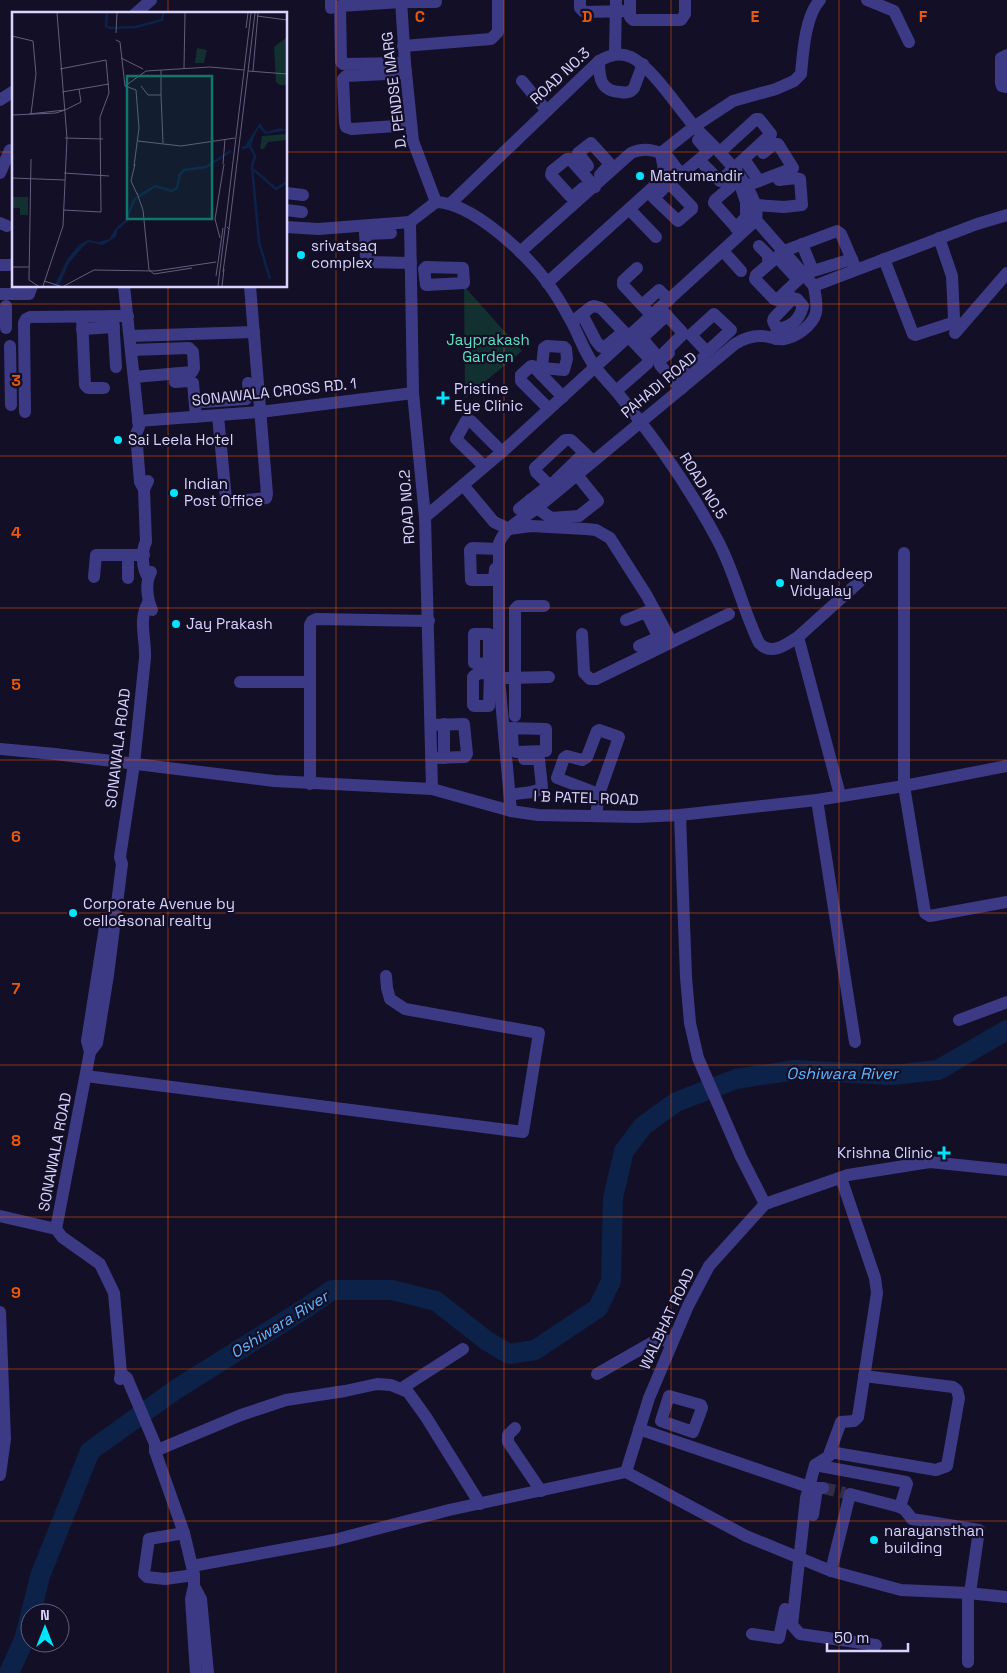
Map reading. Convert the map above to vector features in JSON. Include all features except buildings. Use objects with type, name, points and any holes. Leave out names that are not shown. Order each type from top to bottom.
[{"type":"street","points":[[137,12],[151,0]]},
{"type":"street","points":[[403,46],[491,38],[498,32],[498,0]]},
{"type":"street","points":[[580,0],[580,8],[584,12],[612,6],[630,6],[630,17],[634,20],[681,20],[685,14],[685,0]]},
{"type":"street","points":[[548,283],[633,213],[654,192],[664,170],[664,157],[695,126],[732,101],[776,89],[794,81],[801,74],[803,51],[813,8],[820,0]]},
{"type":"street","points":[[867,0],[894,11],[909,42]]},
{"type":"street","points":[[405,68],[345,64],[341,62],[340,6],[401,1],[436,2]]},
{"type":"street","name":"D. PENDSE MARG","points":[[401,1],[403,46],[413,141],[436,202]]},
{"type":"street","points":[[612,6],[606,59],[600,78],[607,89],[612,92],[628,93],[634,88],[641,69]]},
{"type":"street","points":[[1007,55],[1001,58],[1001,83],[1002,86],[1007,87]]},
{"type":"street","name":"ROAD NO.3","points":[[450,204],[547,111],[606,59],[630,57],[695,126]]},
{"type":"street","points":[[405,68],[346,76],[343,80],[345,123],[346,127],[352,129],[411,125]]},
{"type":"street","points":[[522,81],[547,111]]},
{"type":"street","points":[[0,100],[12,92]]},
{"type":"street","points":[[695,126],[741,175],[757,213],[756,220],[771,251],[805,275],[814,286],[854,264]]},
{"type":"street","points":[[594,134],[618,160]]},
{"type":"street","points":[[629,336],[612,358],[607,372],[618,389],[648,363],[648,357],[629,336],[601,308],[594,306],[577,318],[601,347],[629,336],[658,314],[722,251],[739,231],[747,211],[741,175],[694,137],[664,157]]},
{"type":"street","points":[[0,173],[8,149]]},
{"type":"street","points":[[520,252],[618,160],[636,150],[652,150],[664,157],[682,173],[741,175]]},
{"type":"street","points":[[580,195],[570,196],[551,175],[552,171],[567,159],[570,159],[596,182]]},
{"type":"street","points":[[704,165],[720,180],[741,175]]},
{"type":"street","points":[[739,231],[714,203],[714,200],[741,175]]},
{"type":"street","points":[[654,192],[671,224]]},
{"type":"street","points":[[288,193],[303,195]]},
{"type":"street","points":[[365,230],[410,222],[436,202]]},
{"type":"street","name":"ROAD NO.5","points":[[436,202],[450,204],[472,214],[520,252],[548,283],[577,318],[583,350],[595,367],[618,389],[678,475],[719,542],[756,637],[763,647],[772,650],[798,638]]},
{"type":"street","points":[[288,210],[302,212]]},
{"type":"street","points":[[633,213],[656,237]]},
{"type":"street","points":[[854,264],[839,232],[802,244],[771,251],[756,275],[756,280],[776,300],[805,275],[816,271],[884,259],[1007,215]]},
{"type":"street","points":[[739,231],[756,220]]},
{"type":"street","name":"ROAD NO.2","points":[[410,222],[413,393],[425,517],[429,621],[437,725],[438,758],[432,790]]},
{"type":"street","points":[[288,227],[392,233]]},
{"type":"street","points":[[365,230],[365,260],[367,262],[411,269],[425,276]]},
{"type":"street","points":[[884,259],[912,334],[915,335],[952,323],[954,318],[952,276],[939,238]]},
{"type":"street","points":[[802,244],[805,275]]},
{"type":"street","points":[[722,251],[741,271]]},
{"type":"street","points":[[637,268],[622,283],[642,305],[658,314]]},
{"type":"street","points":[[954,333],[1007,273]]},
{"type":"street","name":"PAHADI ROAD","points":[[509,529],[537,507],[552,492],[579,478],[589,457],[640,422],[678,385],[731,339],[754,336],[768,337],[777,334],[784,339],[798,334],[810,325],[816,316],[817,306],[814,286]]},
{"type":"street","name":"SONAWALA ROAD","points":[[124,288],[139,424],[143,433],[148,481],[144,489],[146,542],[143,548],[144,572],[148,577]]},
{"type":"street","points":[[218,416],[226,499],[231,502],[266,498],[250,288]]},
{"type":"street","points":[[24,346],[5,346],[6,406],[25,408],[24,346],[27,320],[31,290],[3,300],[6,326],[27,320],[113,322],[128,316]]},
{"type":"street","points":[[642,305],[659,290],[658,314]]},
{"type":"street","points":[[716,352],[706,352],[691,337],[691,334],[715,314],[730,329],[731,339]]},
{"type":"street","points":[[76,348],[80,321]]},
{"type":"street","points":[[80,321],[85,385],[88,388],[104,388]]},
{"type":"street","points":[[113,322],[116,367]]},
{"type":"street","points":[[130,336],[254,332]]},
{"type":"street","points":[[678,385],[660,365],[660,362],[684,340],[688,340],[706,362]]},
{"type":"street","points":[[567,359],[596,341]]},
{"type":"street","points":[[131,350],[189,348],[193,352],[194,370],[191,373],[134,381]]},
{"type":"street","points":[[425,517],[463,485],[480,463],[560,393],[595,367],[612,358]]},
{"type":"street","points":[[546,406],[521,381],[521,375],[533,366],[560,393]]},
{"type":"street","points":[[134,381],[191,381],[194,386],[200,417]]},
{"type":"street","points":[[204,402],[243,400],[248,396],[248,383]]},
{"type":"street","points":[[200,417],[204,402],[203,386]]},
{"type":"street","name":"SONAWALA CROSS RD. 1","points":[[139,424],[260,412],[413,393]]},
{"type":"street","points":[[480,463],[456,439],[466,421],[471,421],[497,448]]},
{"type":"street","points":[[567,439],[571,440],[589,457],[552,492],[535,470],[536,466],[567,439]]},
{"type":"street","points":[[519,509],[537,507],[553,518],[579,516],[597,503],[598,499],[579,478]]},
{"type":"street","points":[[463,485],[494,522],[509,529],[531,526],[586,529],[596,530],[610,538],[647,596],[664,641]]},
{"type":"street","points":[[509,529],[501,538],[497,549],[499,630],[494,658],[496,675],[510,724]]},
{"type":"street","name":"SONAWALA ROAD","points":[[56,1230],[90,1052],[97,1043],[108,975],[122,864],[120,857],[134,764],[146,644],[150,637],[152,610],[148,603],[148,577],[151,571],[150,548],[146,542]]},
{"type":"street","points":[[497,549],[472,548],[470,550],[471,580],[494,580],[497,575]]},
{"type":"street","points":[[904,553],[904,786],[926,915],[930,916],[1007,902]]},
{"type":"street","points":[[94,577],[96,555],[144,555]]},
{"type":"street","points":[[128,555],[128,578]]},
{"type":"street","points":[[840,795],[798,638],[859,582]]},
{"type":"street","points":[[512,811],[514,795],[510,754],[510,724],[515,678],[514,609],[516,606],[544,606]]},
{"type":"street","points":[[626,620],[646,612],[664,641]]},
{"type":"street","points":[[582,634],[584,673],[590,679],[596,679],[664,641],[729,614]]},
{"type":"street","points":[[310,784],[310,625],[312,621],[316,619],[429,621]]},
{"type":"street","points":[[499,630],[515,630]]},
{"type":"street","points":[[639,646],[664,641]]},
{"type":"street","points":[[496,675],[515,678],[549,677]]},
{"type":"street","points":[[240,682],[310,682]]},
{"type":"street","points":[[510,724],[543,728],[547,731],[546,751],[510,754]]},
{"type":"street","points":[[437,725],[465,725],[467,754],[465,757],[438,758]]},
{"type":"street","points":[[596,816],[599,794],[619,737],[599,730],[587,757],[582,760],[567,756],[564,758],[557,778],[599,794]]},
{"type":"street","name":"I B PATEL ROAD","points":[[0,749],[310,784],[432,790],[512,811],[538,815],[638,817],[680,815],[816,800],[904,786],[1007,766]]},
{"type":"street","points":[[510,754],[540,760],[541,789],[535,792],[514,795]]},
{"type":"street","points":[[816,800],[855,1042]]},
{"type":"street","points":[[680,815],[687,1002],[690,1022],[698,1058],[741,1157],[765,1204]]},
{"type":"street","points":[[86,1076],[523,1132],[539,1033],[404,1009],[390,999],[386,976]]},
{"type":"street","points":[[960,1020],[1007,1002]]},
{"type":"street","name":"WALBHAT ROAD","points":[[626,1472],[649,1398],[688,1306],[710,1266],[765,1204],[841,1178],[930,1162],[1007,1170]]},
{"type":"street","points":[[752,1634],[780,1638],[788,1614],[815,1465],[829,1456],[842,1422],[854,1421],[858,1417],[877,1294],[875,1278],[841,1178]]},
{"type":"street","points":[[0,1216],[56,1230],[62,1238],[100,1264],[114,1293],[123,1377],[153,1447],[184,1533],[193,1576],[201,1599],[208,1673]]},
{"type":"street","points":[[0,1312],[5,1438],[0,1475]]},
{"type":"street","points":[[597,1374],[646,1345],[659,1340],[672,1341]]},
{"type":"street","points":[[402,1388],[463,1350]]},
{"type":"street","points":[[830,1452],[936,1470],[947,1466],[960,1398],[957,1390],[953,1387],[864,1376]]},
{"type":"street","points":[[153,1447],[286,1400],[377,1384],[391,1385],[408,1392],[426,1416],[480,1504]]},
{"type":"street","points":[[649,1398],[665,1404]]},
{"type":"street","points":[[515,1428],[508,1435],[508,1442],[541,1492]]},
{"type":"street","points":[[639,1429],[810,1495]]},
{"type":"street","points":[[815,1465],[906,1482],[900,1507]]},
{"type":"street","points":[[184,1533],[149,1539],[144,1574],[147,1577],[165,1579],[193,1576],[449,1510],[541,1492],[626,1472],[746,1536],[831,1570],[901,1590],[1007,1597]]},
{"type":"street","points":[[810,1495],[817,1488],[823,1488]]},
{"type":"street","points":[[831,1570],[847,1494],[900,1507],[912,1519],[979,1530],[969,1593],[968,1662]]},
{"type":"street","points":[[810,1495],[813,1515]]},
{"type":"street","points":[[193,1576],[191,1599],[196,1673]]},
{"type":"street","points":[[786,1600],[792,1625],[800,1634],[876,1644]]},
{"type":"green space","name":"Jayprakash Garden","points":[[464,286],[522,351],[465,398]]},
{"type":"waterway","name":"Oshiwara River","points":[[33,1603],[40,1576],[90,1451],[175,1390],[332,1290],[392,1290],[436,1301],[487,1341],[509,1354],[535,1350],[598,1308],[611,1281],[613,1198],[624,1151],[643,1126],[676,1102],[736,1079],[795,1070],[892,1075],[938,1070],[1007,1030]]},
{"type":"waterway","name":"Oshiwara River","points":[[9,1673],[20,1649]]},
{"type":"tunnel","points":[[823,1488],[845,1493]]},
{"type":"place","name":"Matrumandir","points":[[640,176]]},
{"type":"place","name":"srivatsaq complex","points":[[301,255]]},
{"type":"place","name":"Pristine Eye Clinic","points":[[443,398]]},
{"type":"place","name":"Sai Leela Hotel","points":[[118,440]]},
{"type":"place","name":"Indian Post Office","points":[[174,493]]},
{"type":"place","name":"Nandadeep Vidyalay","points":[[780,583]]},
{"type":"place","name":"Jay Prakash","points":[[176,624]]},
{"type":"place","name":"Corporate Avenue by cello&sonal realty","points":[[73,913]]},
{"type":"place","name":"Krishna Clinic","points":[[944,1153]]},
{"type":"place","name":"narayansthan building","points":[[874,1540]]}]
